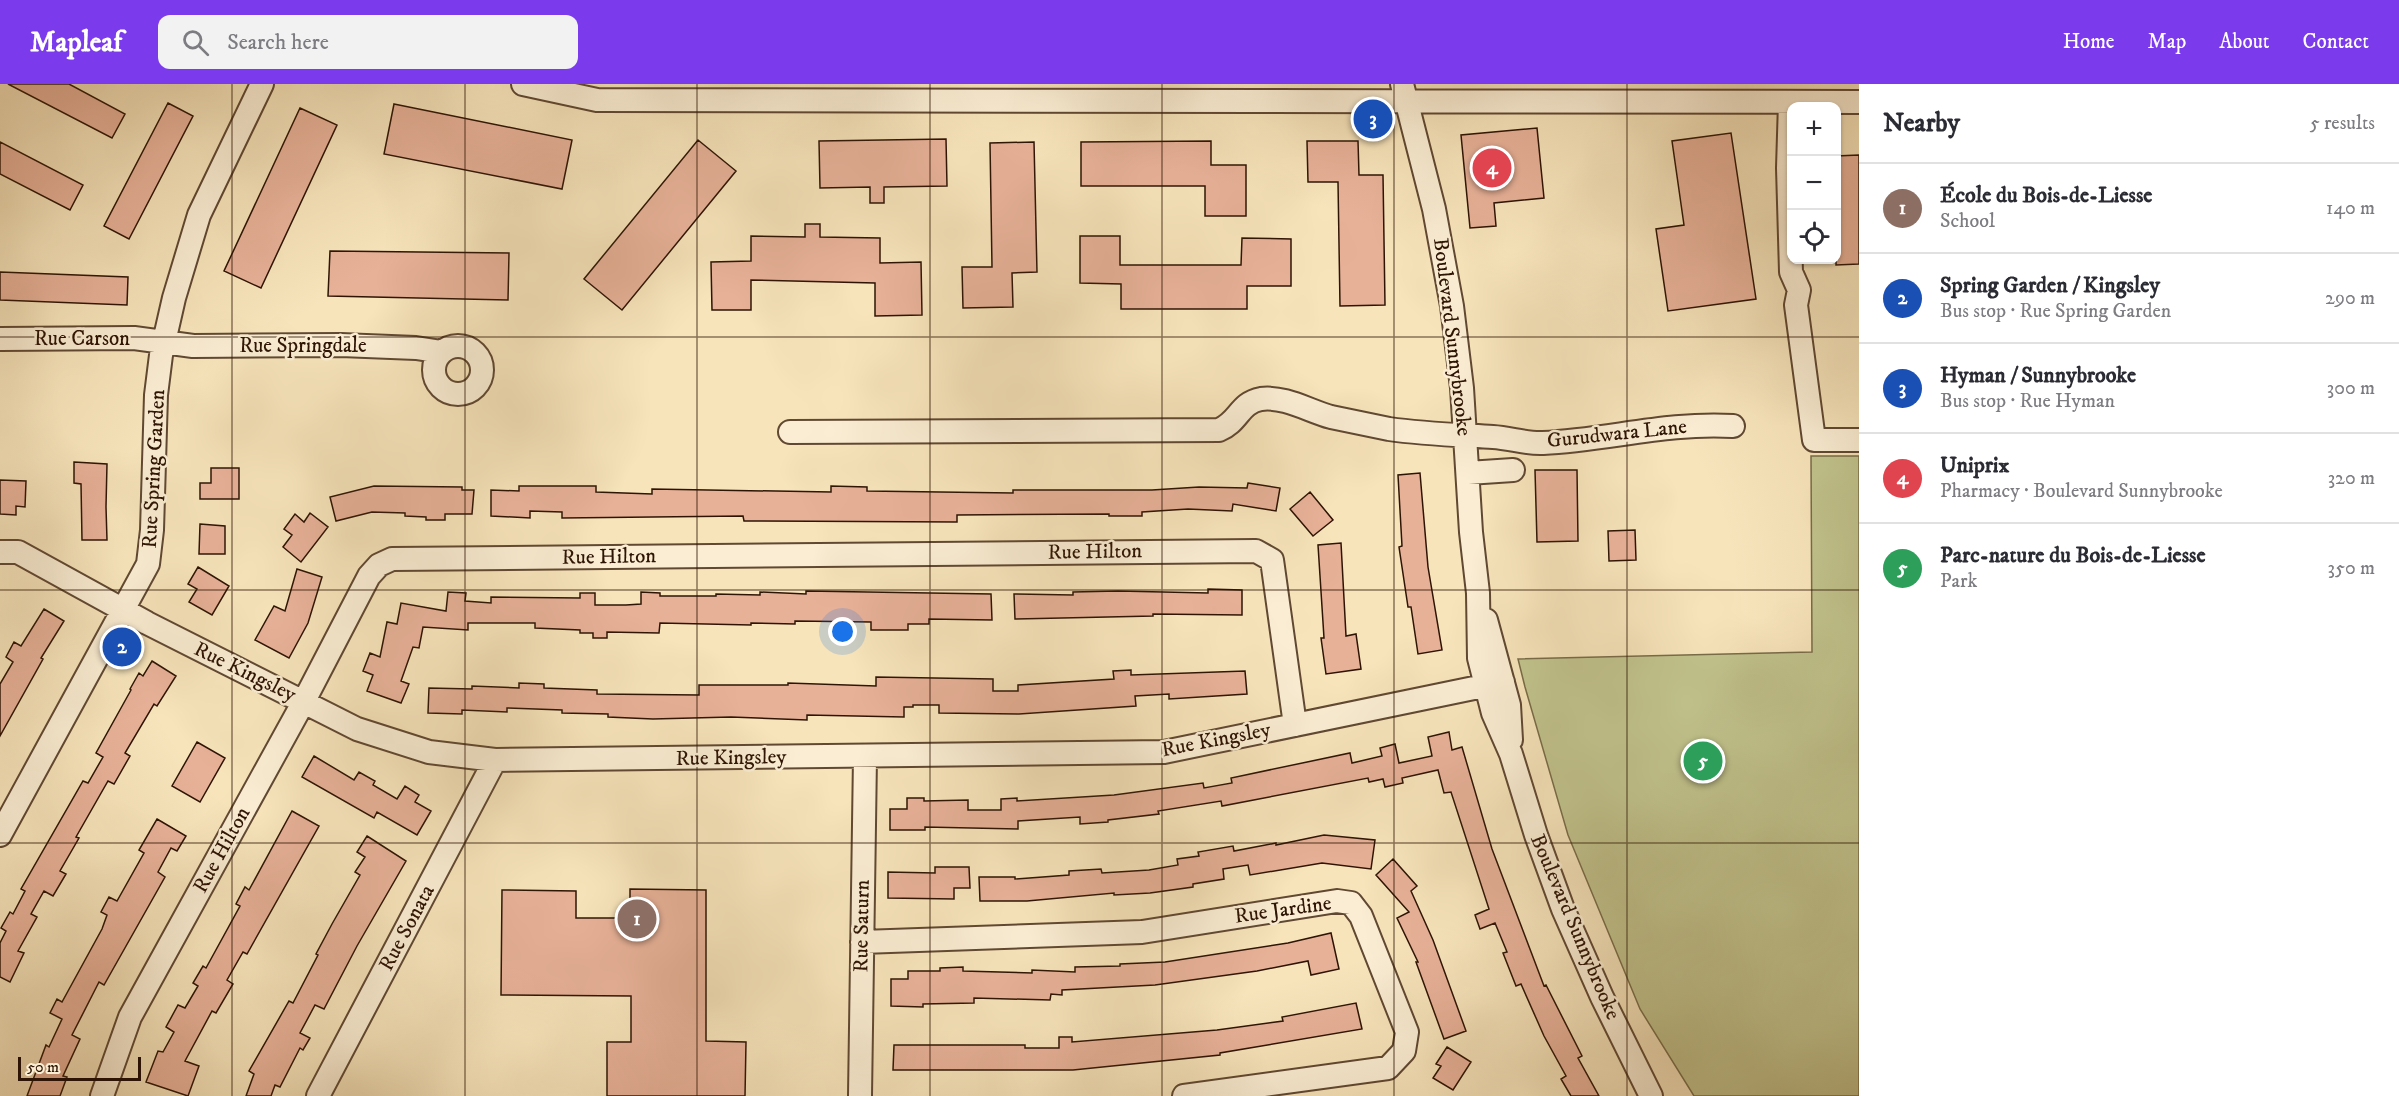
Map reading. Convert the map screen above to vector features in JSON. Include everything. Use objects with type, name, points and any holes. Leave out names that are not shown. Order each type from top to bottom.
[{"type":"street","name":"Rue Spring Garden","points":[[0,835],[141,579],[150,557],[153,530],[155,409],[164,342],[180,274],[195,226],[217,174],[262,84]]},
{"type":"street","points":[[523,84],[597,100],[1404,93],[1790,102],[1851,96]]},
{"type":"street","name":"Boulevard Sunnybrooke","points":[[1404,93],[1428,181],[1448,275],[1460,368],[1478,593],[1495,684],[1509,705],[1511,754],[1536,835],[1563,909],[1597,988],[1651,1096]]},
{"type":"street","points":[[1788,156],[1791,272],[1799,290],[1796,304],[1814,441],[1859,440]]},
{"type":"street","name":"Rue Carson","points":[[0,339],[134,338],[164,342]]},
{"type":"street","name":"Rue Springdale","points":[[164,342],[205,346],[362,346],[416,348],[442,352]]},
{"type":"street","name":"Gurudwara Lane","points":[[790,432],[1219,430],[1230,425],[1245,405],[1260,399],[1273,399],[1330,416],[1391,429],[1539,443],[1578,440],[1668,426],[1705,424],[1733,426]]},
{"type":"street","points":[[1467,473],[1513,470]]},
{"type":"street","name":"Rue Hilton","points":[[102,1096],[130,1017],[304,701],[369,576],[379,565],[392,559],[1256,551],[1272,560],[1295,725]]},
{"type":"street","name":"Rue Kingsley","points":[[0,552],[18,552],[123,610],[357,729],[429,752],[495,760],[1164,752],[1495,684]]},
{"type":"street","name":"Rue Saturn","points":[[860,1096],[865,756]]},
{"type":"street","name":"Rue Sonata","points":[[318,1096],[495,760]]},
{"type":"street","name":"Rue Jardine","points":[[862,942],[1142,932],[1337,901],[1351,903],[1361,916],[1407,1032],[1404,1051],[1388,1068],[1184,1096]]},
{"type":"green space","points":[[1811,456],[1859,456],[1859,1096],[1694,1096],[1640,1009],[1568,835],[1518,659],[1812,652]]},
{"type":"building","points":[[8,84],[69,84],[125,114],[112,138]]},
{"type":"building","points":[[168,103],[193,116],[129,239],[104,226]]},
{"type":"building","points":[[394,104],[572,140],[562,189],[384,154]]},
{"type":"building","points":[[300,108],[337,125],[261,288],[224,271]]},
{"type":"building","points":[[1537,128],[1544,198],[1494,203],[1496,226],[1470,228],[1461,135]]},
{"type":"building","points":[[1731,133],[1756,299],[1668,311],[1656,229],[1684,225],[1672,141]]},
{"type":"building","points":[[946,139],[947,186],[884,187],[884,203],[870,203],[870,187],[820,188],[819,141]]},
{"type":"building","points":[[698,140],[736,171],[622,310],[584,279]]},
{"type":"building","points":[[1211,141],[1211,165],[1246,165],[1246,216],[1205,216],[1205,186],[1081,186],[1081,142]]},
{"type":"building","points":[[1307,141],[1358,141],[1359,175],[1383,175],[1385,305],[1340,306],[1338,182],[1308,182]]},
{"type":"building","points":[[0,142],[83,185],[70,210],[0,174]]},
{"type":"building","points":[[1034,142],[1037,272],[1012,273],[1013,307],[963,308],[962,267],[992,267],[990,143]]},
{"type":"building","points":[[1859,155],[1859,264],[1836,265],[1841,264],[1841,156]]},
{"type":"building","points":[[805,224],[820,224],[820,237],[880,238],[880,263],[921,262],[922,315],[875,316],[875,283],[751,280],[751,310],[712,310],[711,262],[751,261],[751,236],[805,237]]},
{"type":"building","points":[[1080,236],[1120,236],[1120,265],[1241,265],[1242,238],[1291,239],[1291,286],[1247,286],[1247,309],[1121,309],[1121,284],[1080,283]]},
{"type":"building","points":[[330,251],[509,253],[508,300],[328,296]]},
{"type":"building","points":[[0,272],[128,277],[127,305],[0,300]]},
{"type":"building","points":[[74,462],[107,464],[107,540],[82,540],[81,484],[74,483]]},
{"type":"building","points":[[211,468],[239,468],[239,499],[200,499],[200,483],[211,483]]},
{"type":"building","points":[[1535,470],[1577,470],[1578,541],[1537,542]]},
{"type":"building","points":[[1420,473],[1428,567],[1442,650],[1418,654],[1399,547],[1402,546],[1398,475]]},
{"type":"building","points":[[0,480],[26,481],[25,507],[16,506],[16,515],[0,514]]},
{"type":"building","points":[[1248,483],[1280,488],[1276,511],[1233,504],[1232,511],[1188,509],[1142,512],[1142,516],[1109,516],[1109,514],[957,515],[957,522],[744,521],[743,516],[562,518],[562,512],[530,511],[530,518],[491,516],[491,490],[519,491],[519,486],[596,486],[596,492],[652,494],[652,489],[831,492],[831,486],[867,487],[867,491],[1013,493],[1013,490],[1247,488]]},
{"type":"building","points":[[374,486],[462,487],[462,490],[474,490],[472,514],[445,514],[445,520],[426,520],[426,517],[405,516],[405,513],[372,512],[336,521],[330,497]]},
{"type":"building","points":[[1310,492],[1333,520],[1313,536],[1290,509]]},
{"type":"building","points":[[310,513],[328,527],[301,562],[283,547],[292,535],[284,529],[295,514],[304,522]]},
{"type":"building","points":[[200,524],[225,526],[225,554],[199,554]]},
{"type":"building","points":[[1635,530],[1636,560],[1609,561],[1608,531]]},
{"type":"building","points":[[1341,543],[1346,636],[1356,634],[1361,669],[1326,674],[1321,638],[1324,638],[1318,545]]},
{"type":"building","points":[[198,567],[229,586],[212,615],[189,602],[197,589],[188,584]]},
{"type":"building","points":[[297,569],[322,577],[308,623],[289,658],[255,640],[274,606],[285,611]]},
{"type":"building","points":[[1208,589],[1242,590],[1242,615],[1153,614],[1153,616],[1015,619],[1014,594],[1073,595],[1073,592],[1118,591],[1208,593]]},
{"type":"building","points":[[806,591],[991,594],[992,620],[929,619],[929,624],[908,624],[908,630],[871,630],[871,622],[795,621],[795,624],[751,623],[751,625],[660,623],[659,633],[607,632],[607,638],[593,638],[593,633],[580,633],[580,630],[535,628],[535,623],[468,623],[468,630],[423,627],[419,648],[413,647],[401,681],[409,684],[401,703],[367,691],[373,675],[363,671],[370,653],[380,657],[387,622],[397,624],[401,603],[446,611],[448,592],[466,593],[465,601],[491,603],[491,597],[580,598],[580,593],[595,593],[595,605],[626,605],[641,604],[641,592],[660,593],[660,596],[716,596],[716,594],[760,595],[760,592],[806,594]]},
{"type":"building","points":[[44,609],[64,621],[41,658],[43,659],[0,736],[0,684],[13,662],[6,657],[14,642],[21,646]]},
{"type":"building","points":[[152,661],[176,676],[157,706],[154,704],[125,753],[130,756],[114,784],[108,781],[76,837],[79,838],[60,871],[66,874],[53,896],[44,891],[31,914],[37,917],[18,951],[24,953],[10,982],[0,977],[0,943],[6,931],[1,928],[10,912],[13,914],[25,891],[21,889],[83,781],[88,783],[103,757],[96,753],[139,673],[143,676]]},
{"type":"building","points":[[1131,670],[1131,675],[1245,671],[1247,694],[1169,699],[1169,694],[1135,696],[1136,706],[1019,714],[939,713],[939,705],[913,705],[913,707],[904,707],[904,717],[807,715],[807,720],[731,717],[653,719],[608,717],[608,714],[562,713],[562,710],[507,708],[507,712],[462,710],[462,714],[428,713],[429,688],[472,689],[472,686],[519,688],[519,683],[544,684],[544,688],[597,690],[597,694],[699,695],[699,685],[788,685],[788,683],[876,686],[876,677],[993,679],[993,691],[1018,691],[1018,685],[1114,679],[1113,671]]},
{"type":"building","points":[[1449,732],[1452,750],[1462,747],[1492,849],[1544,986],[1546,985],[1582,1056],[1578,1058],[1599,1096],[1571,1096],[1561,1079],[1566,1076],[1544,1036],[1521,984],[1516,986],[1503,953],[1507,952],[1495,923],[1480,929],[1475,915],[1489,909],[1451,792],[1444,793],[1438,770],[1402,778],[1403,783],[1385,787],[1383,779],[1369,782],[1368,778],[1222,806],[1221,801],[1158,811],[1159,814],[1108,820],[1108,822],[1080,824],[1080,817],[1018,821],[1018,829],[925,827],[925,830],[890,830],[890,809],[907,809],[907,798],[924,798],[924,801],[968,800],[968,810],[1001,810],[1001,799],[1017,798],[1017,801],[1114,795],[1203,783],[1204,788],[1232,783],[1231,778],[1350,753],[1352,763],[1382,756],[1380,748],[1395,744],[1399,763],[1432,756],[1428,737]]},
{"type":"building","points":[[197,742],[225,758],[200,802],[172,786]]},
{"type":"building","points":[[314,756],[354,780],[359,772],[375,781],[373,785],[397,799],[405,786],[419,795],[415,802],[431,811],[417,835],[377,812],[374,818],[302,777]]},
{"type":"building","points":[[292,811],[319,826],[247,954],[243,952],[227,980],[233,984],[216,1013],[212,1011],[185,1061],[199,1066],[188,1096],[146,1082],[158,1051],[163,1052],[174,1032],[166,1027],[178,1005],[185,1008],[198,986],[193,983],[203,966],[206,968],[240,906],[236,904],[245,887],[249,890]]},
{"type":"building","points":[[157,819],[186,836],[177,851],[171,848],[158,872],[165,877],[104,985],[99,982],[72,1035],[80,1039],[63,1076],[67,1077],[60,1096],[27,1096],[46,1045],[49,1047],[62,1019],[50,1013],[57,999],[62,1002],[102,929],[107,915],[101,912],[109,897],[117,901],[144,853],[139,850]]},
{"type":"building","points":[[1324,835],[1375,840],[1371,869],[1322,863],[1250,875],[1248,865],[1223,869],[1224,879],[1193,884],[1193,887],[1150,893],[1114,895],[1114,893],[1027,901],[980,901],[979,877],[1015,877],[1015,879],[1069,875],[1069,871],[1101,869],[1102,873],[1149,870],[1178,865],[1177,859],[1199,856],[1198,852],[1233,846],[1234,851]]},
{"type":"building","points":[[367,836],[406,861],[324,1009],[315,1005],[300,1033],[310,1038],[303,1050],[300,1048],[280,1087],[275,1085],[271,1096],[246,1096],[254,1074],[249,1071],[289,1001],[293,1003],[318,955],[316,954],[360,875],[355,872],[365,857],[357,852]]},
{"type":"building","points":[[1393,859],[1417,886],[1411,891],[1433,940],[1466,1031],[1444,1039],[1416,962],[1418,962],[1397,918],[1409,912],[1376,875]]},
{"type":"building","points":[[935,867],[969,867],[970,888],[954,888],[954,899],[888,898],[888,872],[935,873]]},
{"type":"building","points":[[630,889],[706,890],[706,1041],[746,1042],[745,1096],[607,1096],[607,1042],[631,1042],[631,996],[501,995],[502,890],[576,891],[576,918],[630,918]]},
{"type":"building","points":[[1331,933],[1339,969],[1311,975],[1308,961],[1257,971],[1155,985],[1062,990],[1062,995],[1051,994],[1050,1000],[974,998],[974,1003],[923,1004],[923,1007],[891,1006],[891,979],[908,979],[908,971],[940,971],[940,968],[963,967],[963,971],[1075,972],[1075,967],[1165,962],[1288,943]]},
{"type":"building","points":[[1356,1003],[1362,1029],[1220,1053],[1220,1055],[1073,1070],[893,1070],[894,1045],[1025,1045],[1025,1048],[1059,1048],[1059,1037],[1072,1037],[1072,1042],[1217,1030],[1283,1021],[1282,1017]]},
{"type":"building","points":[[1447,1047],[1471,1062],[1453,1090],[1433,1078],[1441,1066],[1436,1064]]},
{"type":"place","name":"Hyman / Sunnybrooke","points":[[1373,119]]},
{"type":"place","name":"Uniprix","points":[[1492,168]]},
{"type":"place","name":"Spring Garden / Kingsley","points":[[122,647]]},
{"type":"place","name":"Parc-nature du Bois-de-Liesse","points":[[1703,761]]},
{"type":"place","name":"École du Bois-de-Liesse","points":[[637,919]]}]
